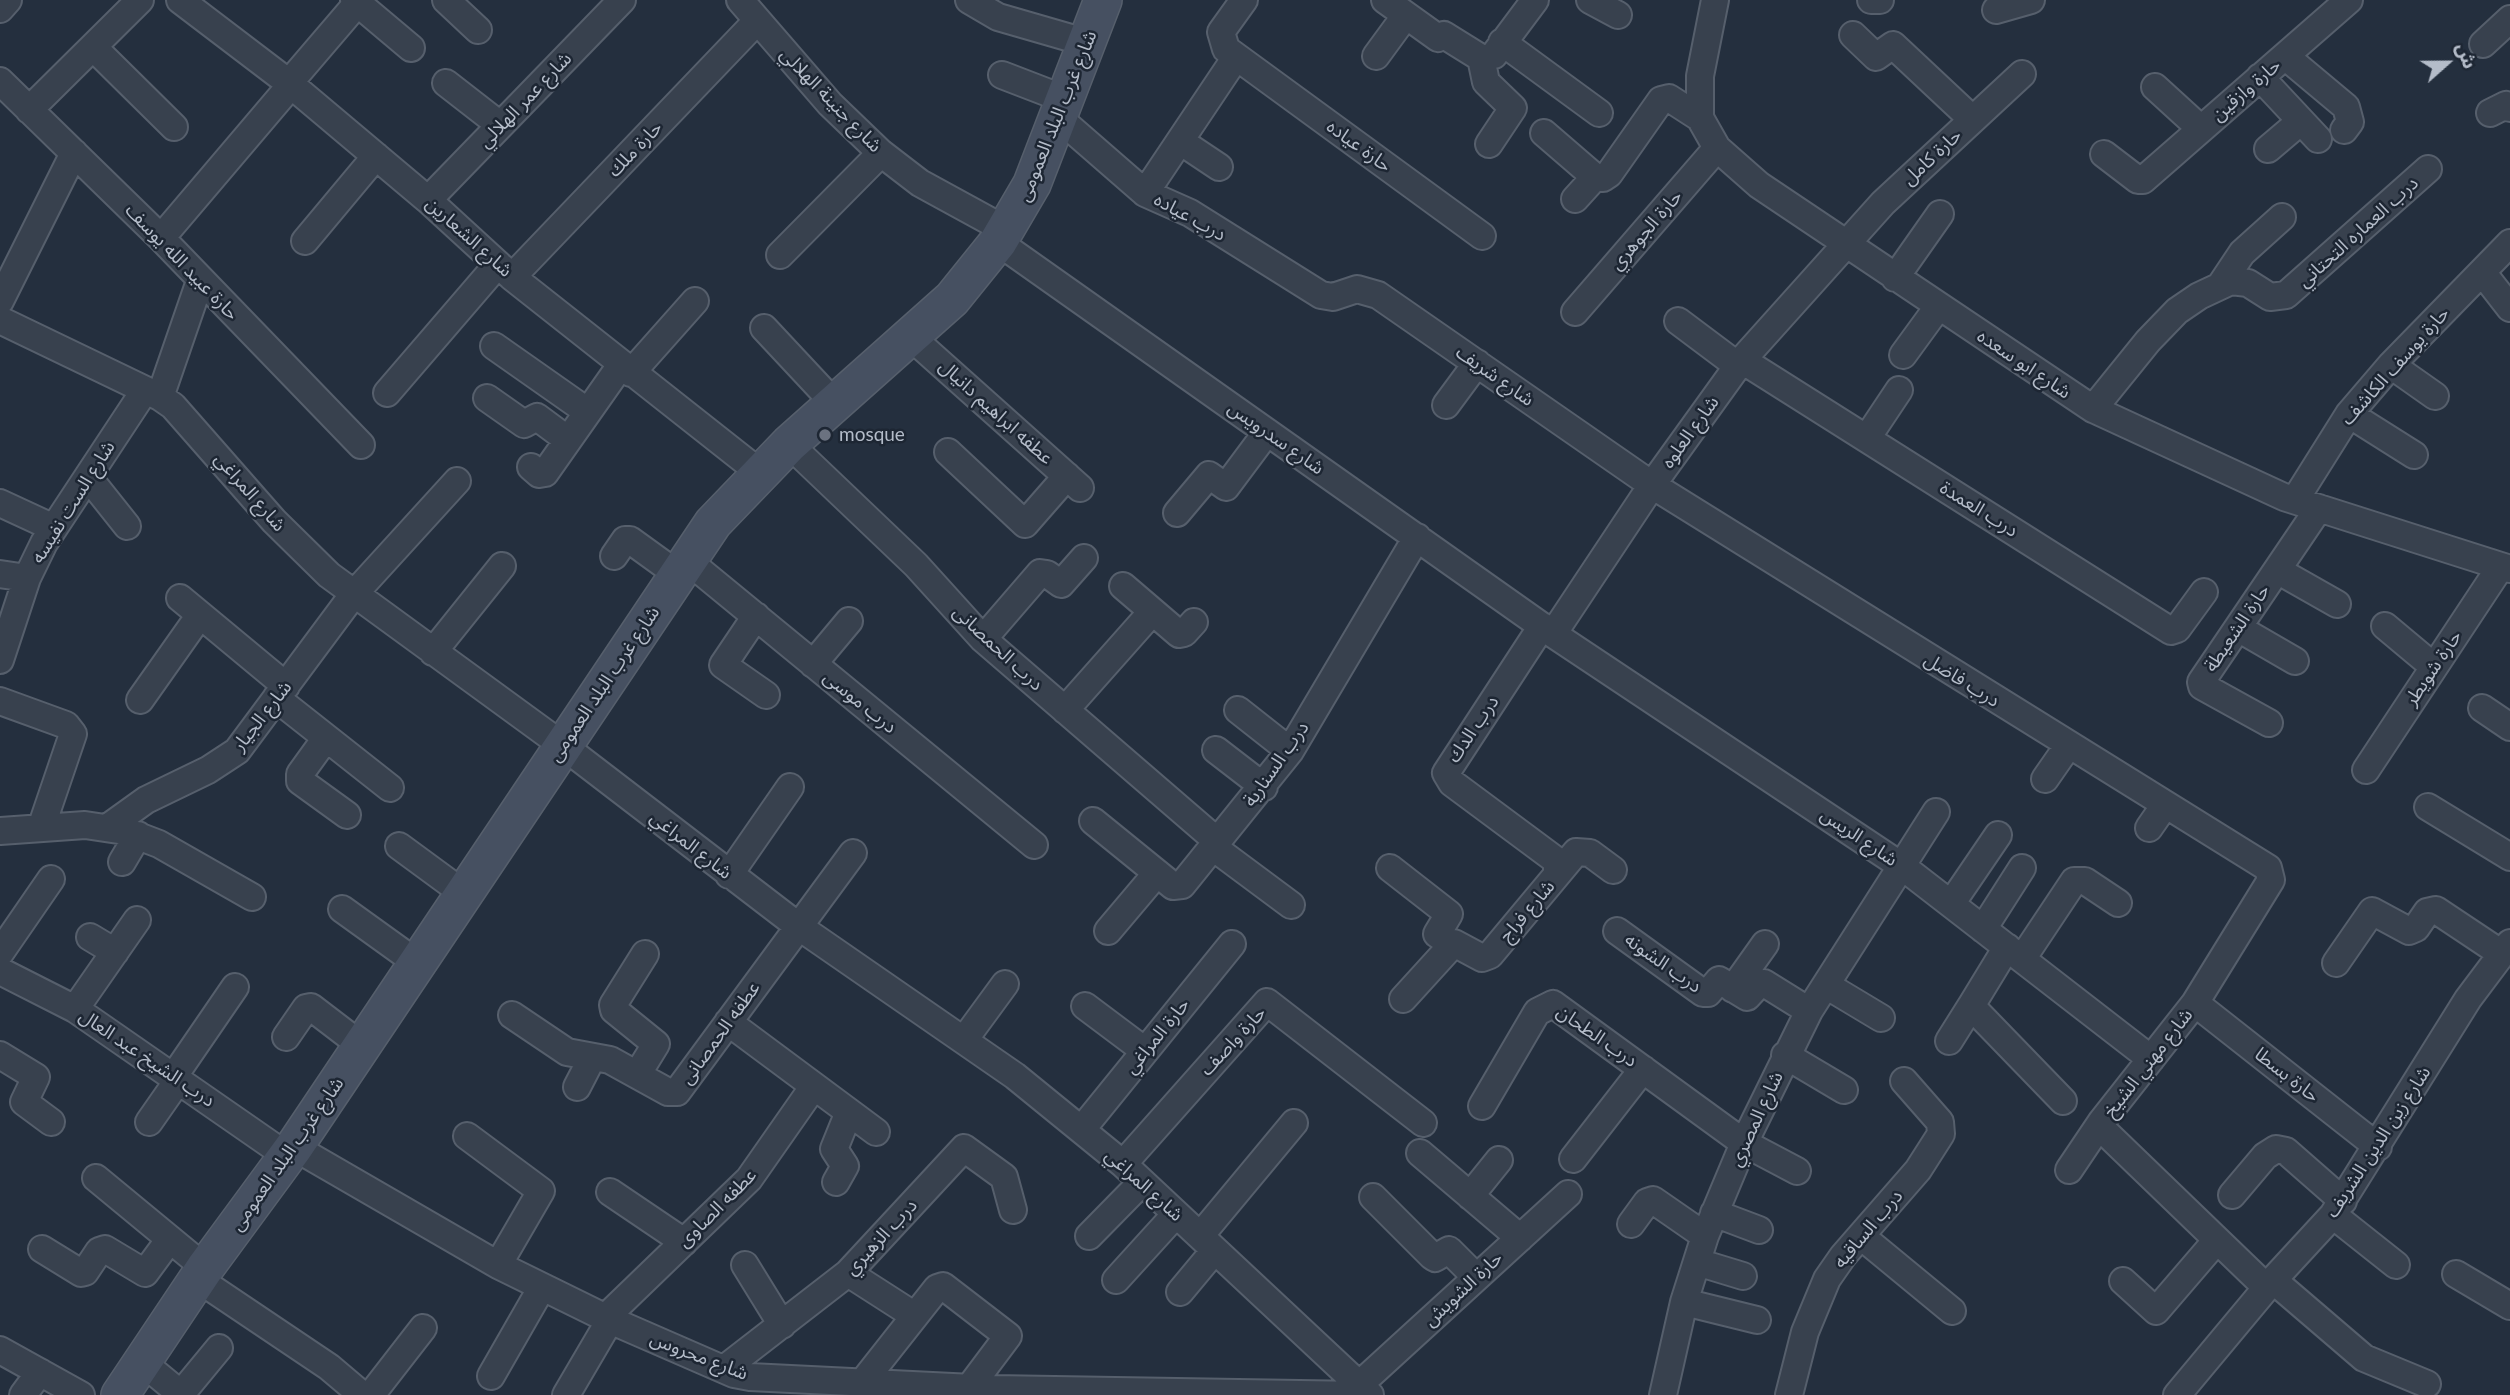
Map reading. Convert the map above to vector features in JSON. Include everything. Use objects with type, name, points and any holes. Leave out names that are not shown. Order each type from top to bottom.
[{"type":"street","points":[[0,9],[8,0]]},
{"type":"street","points":[[29,110],[140,0]]},
{"type":"street","name":"شارع الشعارين","points":[[180,0],[290,84],[428,200],[505,271],[759,472]]},
{"type":"street","points":[[446,0],[478,30]]},
{"type":"street","name":"شارع جنينة الهلالي","points":[[740,0],[830,104],[881,153],[1002,236]]},
{"type":"street","points":[[969,0],[998,17],[1088,43]]},
{"type":"street","name":"شارع غرب البلد العمومى","points":[[120,1395],[202,1274],[291,1152],[713,523],[759,472],[952,299],[1002,236],[1032,184],[1103,0]]},
{"type":"street","points":[[1145,192],[1236,57],[1222,44],[1221,32],[1244,0]]},
{"type":"street","points":[[1485,69],[1535,0]]},
{"type":"street","points":[[1590,0],[1618,15]]},
{"type":"street","name":"شارع ابو سعده","points":[[1715,0],[1700,76],[1700,118],[1717,148],[1759,185],[2093,409],[2307,504],[2506,567]]},
{"type":"street","points":[[1871,0],[1880,0]]},
{"type":"street","points":[[1996,10],[2031,0]]},
{"type":"street","name":"حارة وازقين","points":[[2104,154],[2138,180],[2143,180],[2349,0]]},
{"type":"street","points":[[161,238],[357,1],[411,48]]},
{"type":"street","name":"شارع عمر الهلالي","points":[[428,200],[611,4]]},
{"type":"street","points":[[1376,56],[1396,7],[1438,38],[1444,34],[1477,54],[1485,69],[1489,87],[1513,108],[1489,144]]},
{"type":"street","points":[[2483,44],[2510,19]]},
{"type":"street","name":"حارة ملك","points":[[387,393],[505,271],[757,21]]},
{"type":"street","points":[[1853,36],[1875,57],[1894,45],[1972,119]]},
{"type":"street","points":[[1503,42],[1599,113]]},
{"type":"street","points":[[93,47],[174,127]]},
{"type":"street","points":[[2284,56],[2346,107],[2350,122],[2344,130]]},
{"type":"street","name":"حارة عياده","points":[[1236,57],[1482,236]]},
{"type":"street","name":"حارة كامل","points":[[1844,243],[2022,74]]},
{"type":"street","name":"درب عياده","points":[[1002,75],[1063,109],[1145,192],[1190,213],[1321,295],[1333,297]]},
{"type":"street","points":[[2260,77],[2310,130],[2268,149]]},
{"type":"street","name":"حارة عبيد الله يوسف","points":[[0,81],[161,238],[361,445]]},
{"type":"street","points":[[446,82],[500,125]]},
{"type":"street","points":[[2155,87],[2201,129]]},
{"type":"street","points":[[1545,133],[1595,177],[1607,177],[1665,98],[1700,118]]},
{"type":"street","points":[[1180,141],[1219,167]]},
{"type":"street","name":"حارة الجوهري","points":[[1575,312],[1717,148]]},
{"type":"street","points":[[0,301],[74,153]]},
{"type":"street","points":[[780,255],[881,153]]},
{"type":"street","points":[[305,241],[376,156]]},
{"type":"street","name":"درب العماره التحتاني","points":[[2222,283],[2240,281],[2270,297],[2286,295],[2428,169]]},
{"type":"street","points":[[1575,199],[1595,177]]},
{"type":"street","points":[[1895,278],[1940,214]]},
{"type":"street","points":[[2093,409],[2162,325],[2199,296],[2222,283],[2242,253],[2282,217]]},
{"type":"street","name":"شارع سدرويس","points":[[1002,236],[1268,432],[1548,630]]},
{"type":"street","name":"شارع العلوه","points":[[1548,630],[1740,363],[1844,243]]},
{"type":"street","name":"حارة يوسف الكاشف","points":[[2307,504],[2349,414],[2391,365],[2510,243]]},
{"type":"street","points":[[2482,272],[2510,308]]},
{"type":"street","name":"شارع الست نفيسه","points":[[0,660],[27,578],[54,528],[88,477],[152,393],[200,281]]},
{"type":"street","name":"شارع شريف","points":[[1333,297],[1357,289],[1371,291],[1652,485]]},
{"type":"street","points":[[531,467],[539,474],[545,473],[588,412],[626,369],[695,301]]},
{"type":"street","points":[[1903,355],[1938,307]]},
{"type":"street","name":"شارع المراغي","points":[[0,320],[152,393],[189,422],[292,540],[353,595],[562,745],[798,926],[964,1040],[1082,1129],[1123,1164],[1363,1392]]},
{"type":"street","name":"درب العمدة","points":[[1678,321],[1740,363],[1867,438],[2171,631],[2177,629],[2204,592]]},
{"type":"street","points":[[764,328],[835,404]]},
{"type":"street","name":"عطفه ابراهيم دانيال","points":[[911,337],[1074,482],[1027,524],[948,452]]},
{"type":"street","points":[[494,346],[588,412]]},
{"type":"street","points":[[1446,405],[1476,363]]},
{"type":"street","points":[[2391,365],[2435,396]]},
{"type":"street","points":[[1867,438],[1899,390]]},
{"type":"street","points":[[487,398],[524,424],[537,417],[568,440]]},
{"type":"street","points":[[2349,414],[2414,455]]},
{"type":"street","points":[[1177,513],[1209,475],[1226,487],[1268,432]]},
{"type":"street","name":"درب الحمصانى","points":[[789,444],[910,559],[983,639],[1215,844],[1291,905]]},
{"type":"street","points":[[88,477],[127,526]]},
{"type":"street","name":"شارع الجيار","points":[[107,828],[146,800],[226,760],[246,740],[353,595],[457,481]]},
{"type":"street","name":"درب فاضل","points":[[1652,485],[2268,868],[2272,874]]},
{"type":"street","points":[[4,496],[54,528]]},
{"type":"street","name":"حارة الشعيطة","points":[[2269,723],[2201,684],[2277,569],[2307,504]]},
{"type":"street","name":"درب السنارية","points":[[1093,821],[1157,873],[1179,887],[1264,787],[1290,751],[1417,537]]},
{"type":"street","name":"درب موسى","points":[[614,556],[625,540],[630,540],[682,567],[756,616],[1034,845]]},
{"type":"street","points":[[983,639],[1040,573],[1047,574],[1061,584],[1084,558]]},
{"type":"street","points":[[433,652],[502,566]]},
{"type":"street","name":"حارة شويطر","points":[[2365,770],[2506,567]]},
{"type":"street","points":[[2277,569],[2337,604]]},
{"type":"street","points":[[0,574],[27,578]]},
{"type":"street","points":[[1123,586],[1179,634],[1184,634],[1194,622]]},
{"type":"street","points":[[140,700],[190,606],[326,738],[390,788]]},
{"type":"street","points":[[1065,710],[1152,612]]},
{"type":"street","points":[[756,616],[723,665],[766,695]]},
{"type":"street","points":[[813,664],[849,621]]},
{"type":"street","points":[[2385,626],[2434,667]]},
{"type":"street","points":[[2238,628],[2295,661]]},
{"type":"street","name":"شارع الريس","points":[[1548,630],[1903,867],[2151,1059]]},
{"type":"street","name":"درب الدك","points":[[1548,630],[1446,773],[1452,782],[1553,858],[1557,862],[1558,874]]},
{"type":"street","points":[[0,701],[66,725],[73,734],[41,828]]},
{"type":"street","points":[[2482,708],[2510,727]]},
{"type":"street","points":[[1238,710],[1290,751]]},
{"type":"street","points":[[326,738],[300,775],[300,781],[347,816]]},
{"type":"street","points":[[2045,779],[2068,746]]},
{"type":"street","points":[[1216,750],[1264,787]]},
{"type":"street","points":[[729,875],[790,787]]},
{"type":"street","points":[[2149,828],[2165,805]]},
{"type":"street","points":[[2428,807],[2510,857]]},
{"type":"street","name":"شارع المصري","points":[[1664,1395],[1684,1302],[1710,1225],[1785,1055],[1809,1011],[1936,812]]},
{"type":"street","points":[[0,831],[85,825],[107,828],[138,835],[248,885]]},
{"type":"street","points":[[122,862],[138,835]]},
{"type":"street","points":[[1951,904],[1998,835]]},
{"type":"street","points":[[398,846],[464,893]]},
{"type":"street","points":[[1558,874],[1573,856],[1581,851],[1590,853],[1613,870]]},
{"type":"street","name":"عطفه الحمصانى","points":[[512,1015],[567,1052],[610,1060],[668,1092],[677,1092],[853,853]]},
{"type":"street","points":[[1390,868],[1449,914],[1437,934],[1453,945],[1403,999]]},
{"type":"street","points":[[1983,929],[2022,868]]},
{"type":"street","points":[[1108,931],[1157,873]]},
{"type":"street","name":"شارع فراج","points":[[1453,945],[1459,943],[1482,958],[1488,957],[1558,874]]},
{"type":"street","name":"شارع مهني الشيخ","points":[[2272,874],[2271,880],[2195,1003],[2102,1121],[2101,1128],[2217,1240],[2364,1358],[2427,1384]]},
{"type":"street","points":[[2,972],[51,879]]},
{"type":"street","points":[[1949,1041],[1971,1006],[2074,881],[2085,881],[2118,903]]},
{"type":"street","points":[[342,909],[417,963]]},
{"type":"street","points":[[2336,963],[2372,911],[2409,931],[2416,928],[2427,912],[2436,910],[2506,948]]},
{"type":"street","points":[[75,1009],[137,920]]},
{"type":"street","name":"درب الشونه","points":[[1617,931],[1703,993],[1708,993],[1719,980],[1747,998],[1759,984],[1764,983],[1809,1011]]},
{"type":"street","points":[[90,937],[115,951]]},
{"type":"street","name":"حارة المراغي","points":[[1082,1129],[1232,944]]},
{"type":"street","points":[[1733,989],[1765,944]]},
{"type":"street","name":"شارع زين الدين الشريف","points":[[2177,1395],[2338,1208],[2468,999],[2506,948]]},
{"type":"street","points":[[637,1075],[656,1044],[614,1010],[613,1005],[645,954]]},
{"type":"street","name":"درب الشيخ عبد العال","points":[[2,972],[75,1009],[291,1152]]},
{"type":"street","points":[[964,1040],[1005,984]]},
{"type":"street","points":[[1826,985],[1881,1018]]},
{"type":"street","points":[[149,1122],[234,987]]},
{"type":"street","name":"حارة واصف","points":[[1123,1164],[1267,1002],[1423,1123]]},
{"type":"street","name":"حارة بسطا","points":[[2195,1003],[2378,1147]]},
{"type":"street","name":"درب الطحان","points":[[1482,1106],[1537,1012],[1546,1005],[1558,1006],[1744,1143],[1797,1171]]},
{"type":"street","points":[[1085,1006],[1145,1051]]},
{"type":"street","points":[[1971,1006],[2063,1101]]},
{"type":"street","points":[[286,1037],[306,1008],[311,1007],[362,1046]]},
{"type":"street","points":[[728,1022],[876,1132]]},
{"type":"street","points":[[0,1055],[36,1077],[24,1102],[51,1122]]},
{"type":"street","points":[[1785,1055],[1844,1090]]},
{"type":"street","points":[[577,1087],[592,1058]]},
{"type":"street","points":[[1573,1159],[1643,1069]]},
{"type":"street","points":[[1904,1082],[1940,1122],[1941,1134]]},
{"type":"street","name":"عطفه الصاوى","points":[[566,1395],[607,1319],[748,1180],[814,1086]]},
{"type":"street","name":"درب الساقيه","points":[[1790,1395],[1815,1305],[1827,1279],[1918,1170],[1958,1109]]},
{"type":"street","points":[[836,1182],[845,1166],[834,1149],[849,1111]]},
{"type":"street","points":[[2069,1170],[2102,1121]]},
{"type":"street","points":[[1180,1292],[1207,1243],[1294,1123]]},
{"type":"street","points":[[467,1136],[541,1191],[498,1265]]},
{"type":"street","name":"درب الزهيري","points":[[730,1379],[782,1325],[848,1273],[964,1148],[1004,1177],[1013,1210]]},
{"type":"street","points":[[2232,1195],[2270,1151],[2281,1149],[2396,1265]]},
{"type":"street","name":"شارع محروس","points":[[291,1152],[498,1265],[730,1379],[862,1383],[987,1392],[1363,1392]]},
{"type":"street","points":[[1420,1153],[1520,1237]]},
{"type":"street","points":[[1470,1196],[1499,1160]]},
{"type":"street","points":[[96,1178],[170,1239],[202,1274],[330,1367],[362,1395]]},
{"type":"street","points":[[1089,1236],[1142,1182]]},
{"type":"street","points":[[610,1192],[684,1242]]},
{"type":"street","name":"حارة الشويش","points":[[1363,1392],[1476,1277],[1568,1194]]},
{"type":"street","points":[[1373,1197],[1432,1256],[1435,1258],[1449,1250],[1476,1277]]},
{"type":"street","points":[[1631,1224],[1647,1202],[1653,1200],[1710,1225],[1759,1230]]},
{"type":"street","points":[[1116,1280],[1176,1214]]},
{"type":"street","points":[[1861,1236],[1952,1311]]},
{"type":"street","points":[[42,1249],[81,1273],[85,1272],[99,1251],[104,1249],[145,1273],[170,1239]]},
{"type":"street","points":[[2123,1281],[2156,1311],[2217,1240]]},
{"type":"street","points":[[1697,1262],[1743,1276]]},
{"type":"street","points":[[745,1265],[782,1325]]},
{"type":"street","points":[[848,1273],[915,1316]]},
{"type":"street","points":[[2456,1274],[2510,1306]]},
{"type":"street","points":[[862,1383],[937,1288],[943,1286],[1007,1334],[1007,1341],[987,1392]]},
{"type":"street","points":[[491,1376],[541,1287]]},
{"type":"street","points":[[1684,1302],[1756,1320]]},
{"type":"street","points":[[371,1395],[423,1328]]},
{"type":"street","points":[[142,1362],[181,1394],[219,1348]]},
{"type":"street","points":[[0,1350],[81,1395]]},
{"type":"street","points":[[23,1395],[40,1372]]},
{"type":"place","name":"mosque","points":[[825,435]]}]
